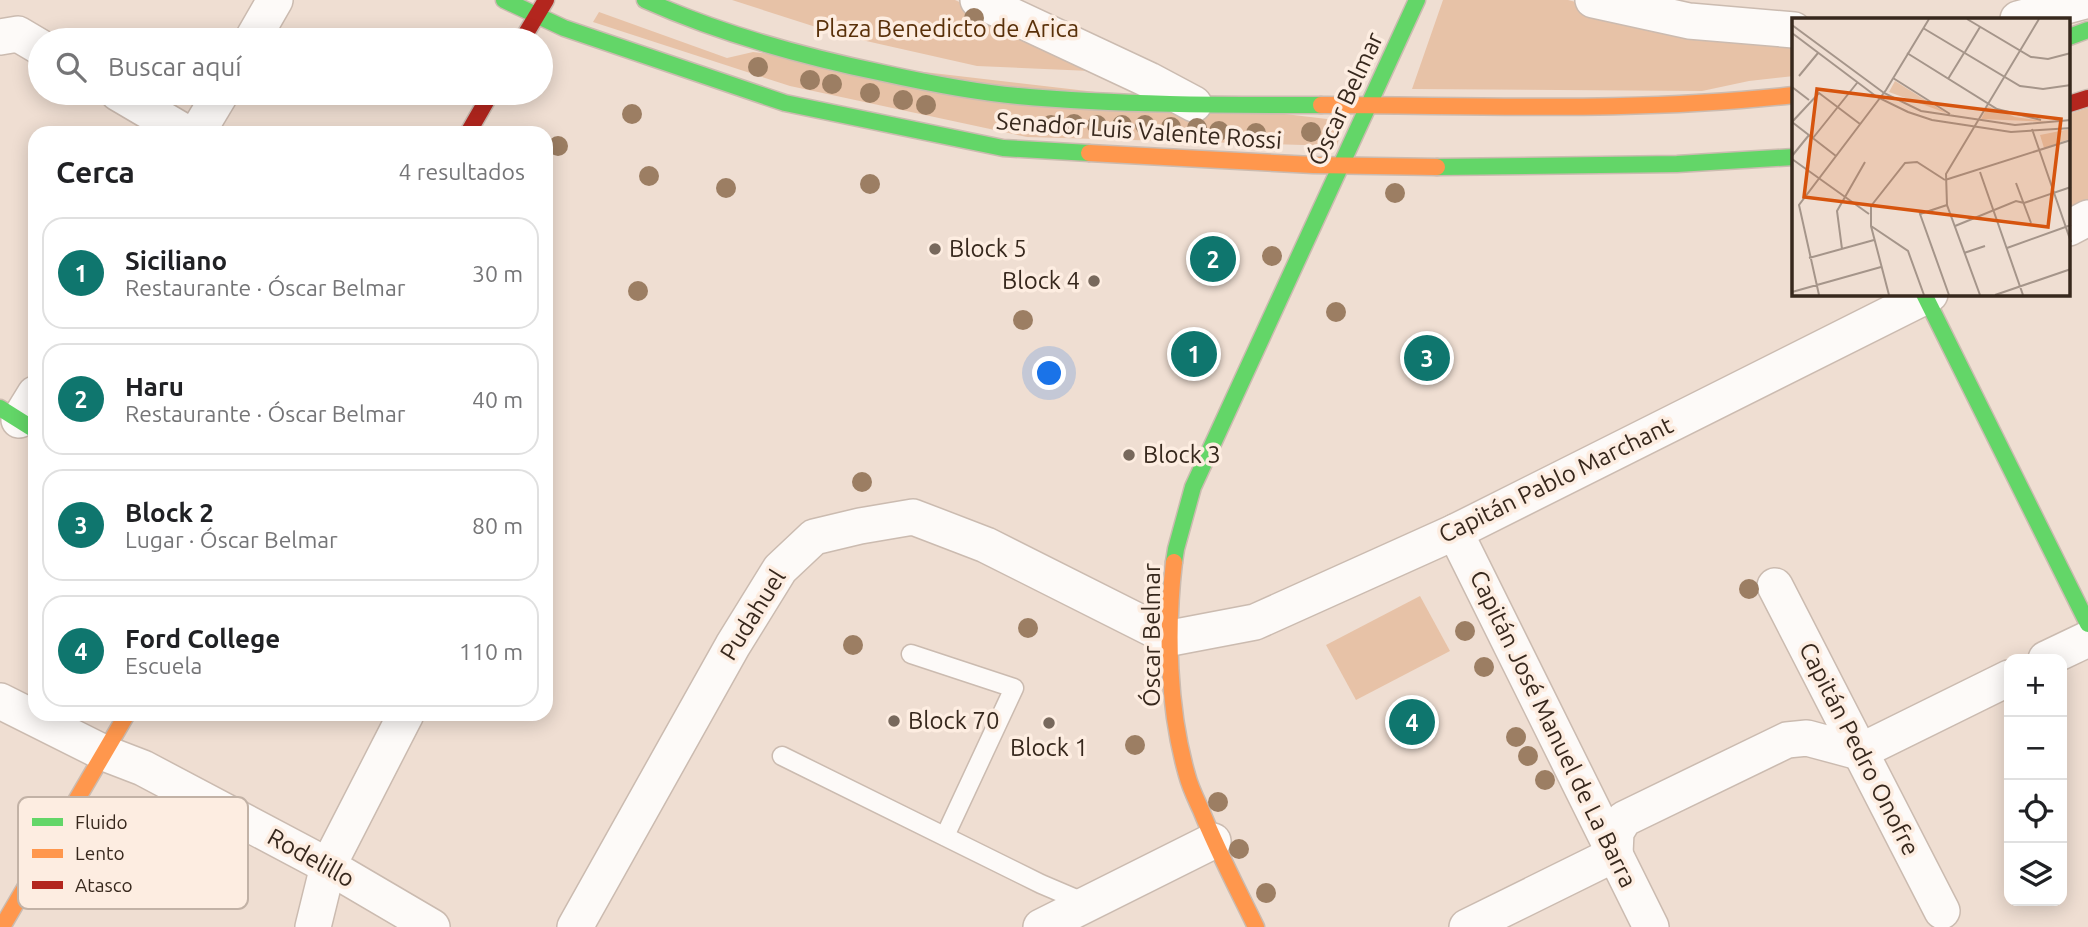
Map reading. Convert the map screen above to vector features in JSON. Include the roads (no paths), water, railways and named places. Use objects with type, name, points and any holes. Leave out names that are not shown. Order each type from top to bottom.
[{"type":"main road","name":"Senador Luis Valente Rossi","points":[[504,0],[564,27],[785,103],[1003,148],[1341,165],[1550,167],[1677,164],[1792,157]]},
{"type":"main road","points":[[529,28],[545,0]]},
{"type":"main road","name":"Senador Luis Valente Rossi","points":[[645,0],[763,45],[897,77],[1016,96],[1130,103],[1651,107],[1792,95]]},
{"type":"main road","name":"Óscar Belmar","points":[[1256,927],[1213,841],[1187,777],[1179,746],[1171,688],[1171,589],[1176,548],[1193,487],[1417,0]]},
{"type":"main road","points":[[2070,37],[2088,30]]},
{"type":"main road","points":[[2070,104],[2088,98]]},
{"type":"main road","points":[[472,126],[484,105]]},
{"type":"main road","points":[[1927,296],[2088,624]]},
{"type":"main road","points":[[78,797],[123,721]]},
{"type":"main road","points":[[2,927],[18,900]]},
{"type":"street","points":[[259,28],[275,0]]},
{"type":"street","points":[[978,0],[1194,104]]},
{"type":"street","points":[[1592,0],[1689,21],[1792,30]]},
{"type":"street","points":[[2022,18],[2088,0]]},
{"type":"street","points":[[0,37],[18,33],[28,39]]},
{"type":"street","points":[[138,105],[174,126]]},
{"type":"street","points":[[201,126],[214,105]]},
{"type":"street","points":[[2070,227],[2088,218]]},
{"type":"street","name":"Capitán Pablo Marchant","points":[[1171,638],[1255,621],[1455,532],[1925,296]]},
{"type":"street","name":"Pudahuel","points":[[575,927],[740,634],[780,569],[814,537],[913,517],[986,545],[1171,638]]},
{"type":"street","name":"Capitán José Manuel de La Barra","points":[[1455,532],[1651,927]]},
{"type":"street","name":"Capitán Pedro Onofre","points":[[1775,586],[1942,911]]},
{"type":"street","points":[[2056,654],[2088,639]]},
{"type":"street","points":[[1467,927],[1615,854],[1616,832],[1623,820],[1787,740],[1808,738],[1859,752],[2004,680]]},
{"type":"street","name":"Rodelillo","points":[[0,701],[28,715]]},
{"type":"street","name":"Rodelillo","points":[[40,721],[104,753],[143,768],[198,797]]},
{"type":"street","points":[[313,927],[328,866],[402,721]]},
{"type":"street","name":"Rodelillo","points":[[248,824],[328,866],[432,927]]},
{"type":"street","points":[[1041,927],[1213,841]]},
{"type":"lane","points":[[911,654],[1014,688],[945,836]]},
{"type":"lane","points":[[782,756],[1041,884],[1088,904]]},
{"type":"place","name":"Block 5","points":[[935,249]]},
{"type":"place","name":"Haru","points":[[1213,259]]},
{"type":"place","name":"Block 4","points":[[1094,281]]},
{"type":"place","name":"Siciliano","points":[[1194,354]]},
{"type":"place","name":"Block 2","points":[[1427,358]]},
{"type":"place","name":"Block 3","points":[[1129,455]]},
{"type":"place","name":"Block 70","points":[[894,721]]},
{"type":"place","name":"Ford College","points":[[1412,722]]},
{"type":"place","name":"Block 1","points":[[1049,723]]},
{"type":"park label","name":"Plaza Benedicto de Arica","points":[[947,29]]}]
